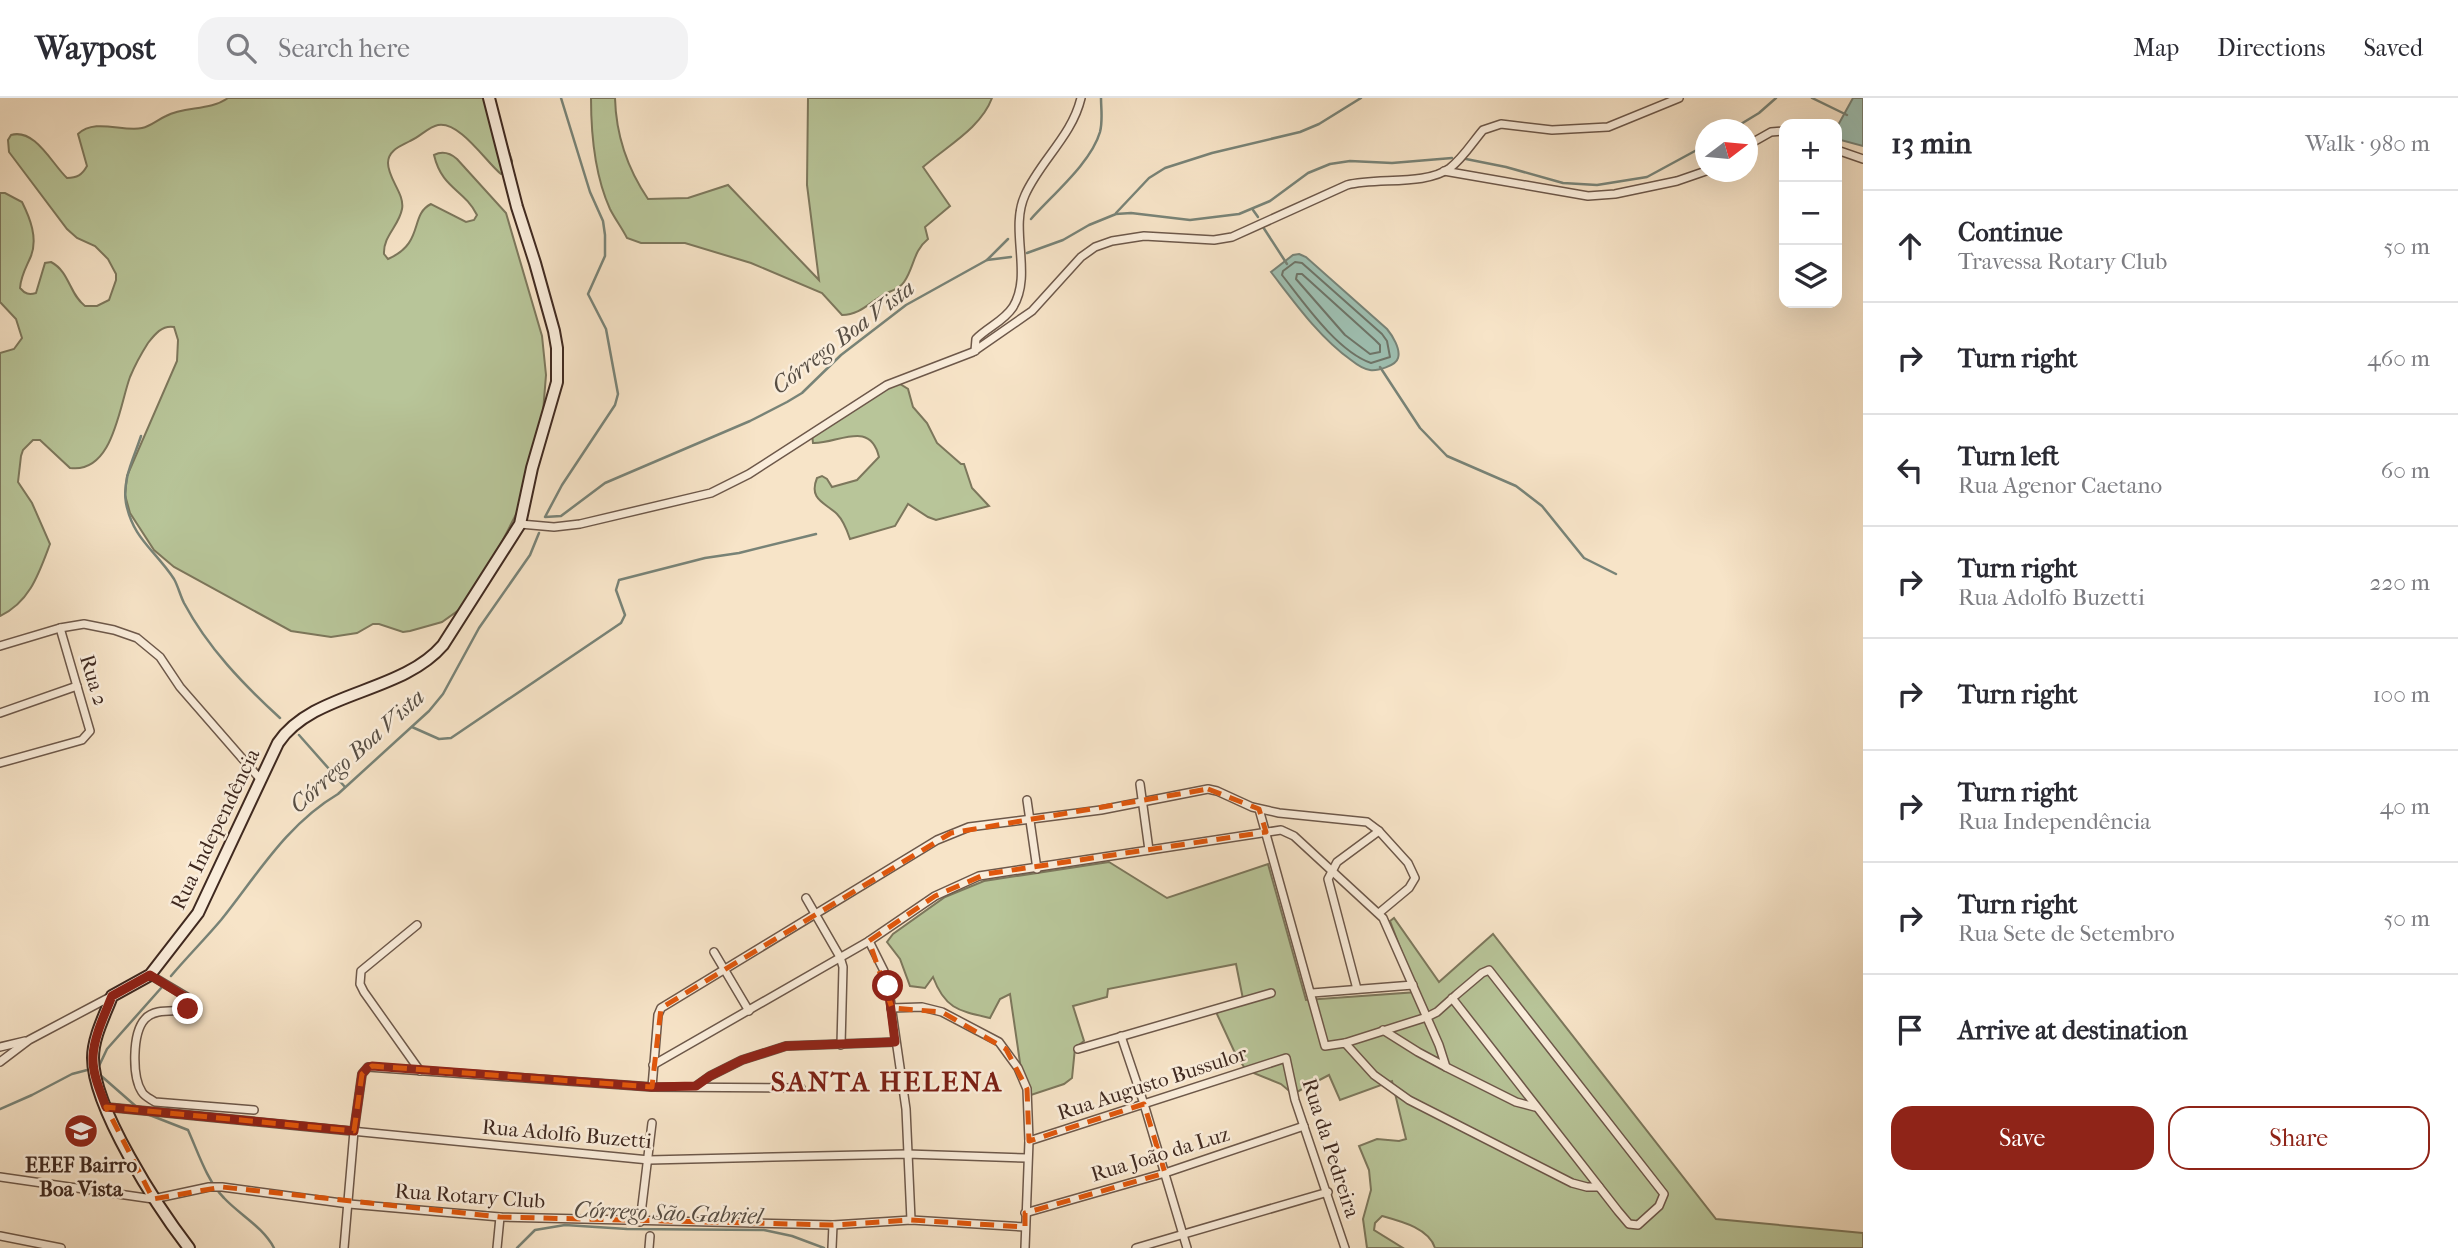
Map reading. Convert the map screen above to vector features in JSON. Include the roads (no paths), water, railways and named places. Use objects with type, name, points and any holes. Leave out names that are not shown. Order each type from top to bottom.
[{"type":"street","points":[[489,98],[557,348],[557,382],[532,468],[520,524],[554,527],[580,524],[711,493],[749,474],[887,386],[975,351],[1032,311],[1081,257],[1095,247],[1112,241],[1144,236],[1214,240],[1232,237],[1347,185],[1365,180],[1424,177],[1444,171],[1488,128],[1501,124],[1552,130],[1608,127],[1679,98]]},
{"type":"street","points":[[975,351],[976,339],[1014,305],[1021,277],[1021,216],[1025,194],[1075,117],[1081,98]]},
{"type":"street","points":[[1758,139],[1771,132],[1779,131]]},
{"type":"street","points":[[1842,152],[1863,159]]},
{"type":"street","points":[[1444,171],[1588,196],[1615,194],[1695,175]]},
{"type":"street","name":"Rua Independência","points":[[112,996],[150,975],[198,913],[287,730],[303,717],[402,674],[433,656],[520,524]]},
{"type":"street","points":[[0,646],[60,628],[84,624],[126,633],[146,643],[160,657],[180,687],[261,780]]},
{"type":"street","name":"Rua 2","points":[[0,763],[85,737],[90,731],[60,628]]},
{"type":"street","points":[[0,713],[77,686]]},
{"type":"street","points":[[1140,784],[1149,850]]},
{"type":"street","points":[[652,1087],[658,1015],[661,1008],[951,833],[969,827],[1144,802],[1208,789],[1259,809],[1354,819],[1367,822],[1379,831],[1408,863],[1415,878],[1409,888],[1379,913]]},
{"type":"street","points":[[1027,800],[1037,869]]},
{"type":"street","points":[[1259,809],[1325,1046],[1345,1043],[1427,1017],[1437,1012],[1452,998],[1486,970],[1493,974],[1664,1197],[1659,1206],[1638,1225],[1629,1224],[1452,998]]},
{"type":"street","points":[[1279,813],[1281,830]]},
{"type":"street","points":[[653,1065],[869,941],[935,896],[986,874],[1037,869],[1281,830],[1294,836],[1388,924],[1447,1067]]},
{"type":"street","points":[[1357,989],[1328,884],[1331,870],[1337,862],[1379,831]]},
{"type":"street","points":[[806,898],[840,957],[845,978],[841,1045]]},
{"type":"street","points":[[417,925],[361,971],[360,976],[364,992],[420,1071]]},
{"type":"street","points":[[869,941],[884,971],[891,1008],[906,1110],[912,1220]]},
{"type":"street","points":[[713,951],[749,1011]]},
{"type":"street","points":[[150,975],[187,998],[190,1004],[186,1010],[160,1012],[144,1020],[136,1035],[135,1063],[142,1093],[155,1102],[254,1110]]},
{"type":"street","points":[[1312,993],[1413,985]]},
{"type":"street","points":[[1079,1049],[1270,993]]},
{"type":"street","points":[[0,1062],[29,1040],[112,996]]},
{"type":"street","points":[[112,996],[93,1056],[97,1080],[106,1107],[153,1199],[189,1248]]},
{"type":"street","points":[[891,1008],[929,1008],[959,1020],[999,1042],[1018,1068],[1027,1089],[1029,1142],[1025,1248]]},
{"type":"street","points":[[1383,1030],[1418,1052],[1516,1102],[1535,1107]]},
{"type":"street","points":[[1121,1036],[1187,1248]]},
{"type":"street","points":[[0,1047],[29,1040]]},
{"type":"street","points":[[696,1086],[742,1060],[773,1049],[805,1044],[895,1042]]},
{"type":"street","points":[[1345,1043],[1374,1075],[1409,1100],[1572,1183],[1599,1187]]},
{"type":"street","name":"Rua Augusto Bussulor","points":[[1029,1142],[1286,1058]]},
{"type":"street","name":"Rua da Pedreira","points":[[1286,1058],[1295,1100],[1345,1248]]},
{"type":"street","points":[[344,1248],[354,1131],[362,1074],[368,1067],[652,1087],[801,1088]]},
{"type":"street","name":"Rua Adolfo Buzetti","points":[[106,1107],[649,1160],[907,1154],[1027,1158]]},
{"type":"street","points":[[640,1222],[652,1123]]},
{"type":"street","name":"Rua João da Luz","points":[[1025,1213],[1165,1173],[1304,1126]]},
{"type":"street","name":"Rua Rotary Club","points":[[0,1177],[153,1199],[222,1187],[349,1204],[500,1217],[833,1225],[912,1220],[1025,1227]]},
{"type":"street","points":[[1136,1248],[1328,1192]]},
{"type":"street","points":[[498,1248],[500,1217]]},
{"type":"street","points":[[832,1248],[833,1225]]},
{"type":"street","points":[[0,1236],[61,1248]]},
{"type":"street","points":[[649,1248],[650,1236]]},
{"type":"water","points":[[1853,98],[1863,98],[1863,146],[1842,140],[1841,119]]},
{"type":"water","points":[[1293,255],[1306,257],[1387,329],[1398,351],[1397,361],[1377,370],[1370,370],[1355,363],[1328,341],[1271,272]]},
{"type":"waterway","name":"Córrego Boa Vista","points":[[561,98],[590,192],[603,221],[605,256],[588,294],[606,329],[618,394],[615,405],[562,485],[545,517],[561,516],[605,483],[750,421],[787,402],[802,393],[841,355],[906,305],[987,260],[1011,257]]},
{"type":"waterway","points":[[1031,219],[1080,167],[1095,144],[1101,128],[1101,98]]},
{"type":"waterway","points":[[1116,213],[1149,178],[1165,168],[1212,153],[1300,132],[1319,124],[1361,98]]},
{"type":"waterway","name":"Córrego Boa Vista","points":[[1749,119],[1776,98]]},
{"type":"waterway","points":[[1812,98],[1847,115]]},
{"type":"waterway","name":"Córrego Boa Vista","points":[[1466,159],[1563,183],[1597,185],[1647,177],[1695,151]]},
{"type":"waterway","name":"Córrego Boa Vista","points":[[1027,253],[1063,240],[1116,214],[1131,213],[1190,220],[1239,214],[1270,201],[1308,173],[1330,164],[1452,158]]},
{"type":"waterway","points":[[1253,210],[1258,217]]},
{"type":"waterway","points":[[1263,227],[1287,264]]},
{"type":"waterway","points":[[987,260],[1008,239]]},
{"type":"waterway","points":[[1380,367],[1420,428],[1447,456],[1516,486],[1542,506],[1584,558],[1616,574]]},
{"type":"waterway","points":[[141,436],[129,469],[125,494],[134,526],[174,579],[193,619],[215,650],[280,718]]},
{"type":"waterway","name":"Córrego Boa Vista","points":[[171,976],[221,920],[288,835],[320,806],[338,794],[429,711],[443,694],[479,628],[530,555],[539,533]]},
{"type":"waterway","points":[[412,727],[439,739],[451,738],[621,623],[625,615],[616,590],[619,580],[816,534]]},
{"type":"waterway","points":[[299,735],[345,787]]},
{"type":"waterway","name":"Córrego Boa Vista","points":[[99,1066],[107,1049],[162,987]]},
{"type":"waterway","name":"Córrego São Gabriel","points":[[0,1109],[72,1074],[91,1069]]},
{"type":"waterway","name":"Córrego São Gabriel","points":[[99,1074],[139,1109]]},
{"type":"waterway","name":"Córrego São Gabriel","points":[[147,1114],[188,1130],[203,1166],[218,1191],[264,1234],[274,1248]]},
{"type":"waterway","name":"Córrego São Gabriel","points":[[517,1248],[535,1230],[565,1225],[627,1229],[764,1230],[792,1236],[824,1248]]},
{"type":"place","name":"EEEF Bairro Boa Vista","points":[[81,1131]]},
{"type":"district","name":"SANTA HELENA","points":[[887,1081]]}]
